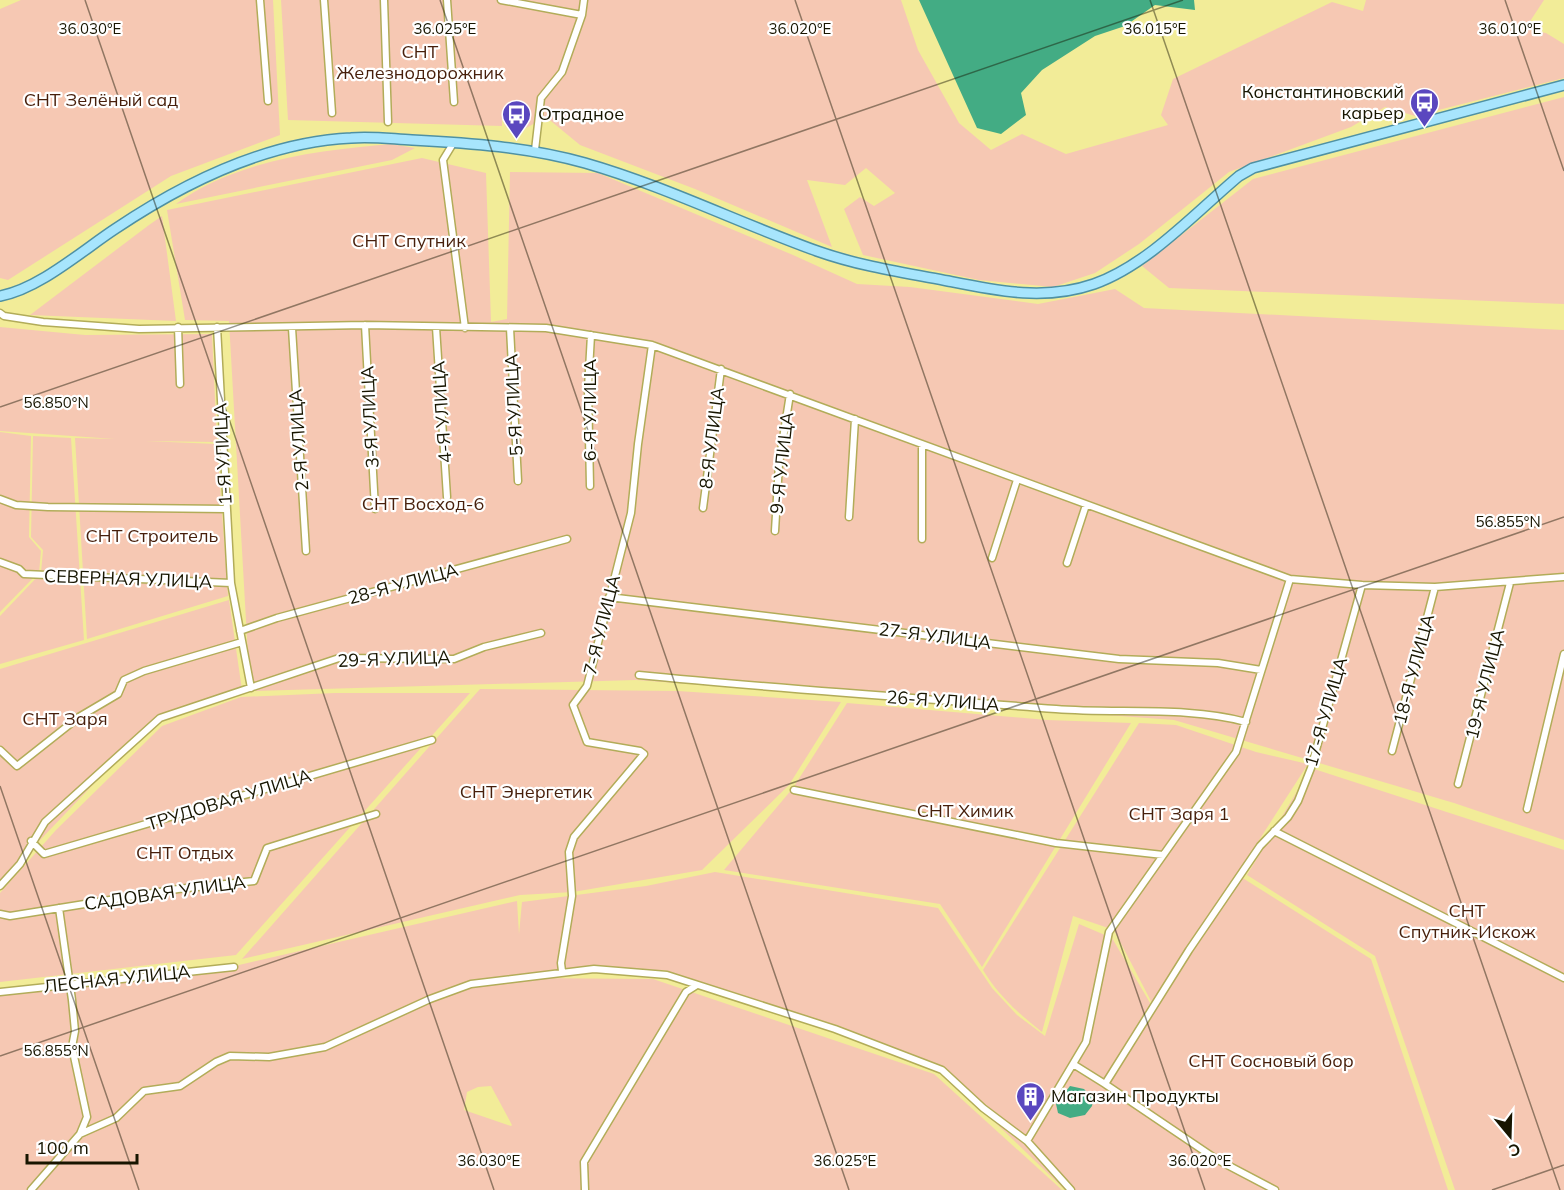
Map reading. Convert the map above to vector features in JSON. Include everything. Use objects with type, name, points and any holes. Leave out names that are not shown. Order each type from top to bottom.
[{"type":"main road","points":[[0,296],[27,287],[166,198],[219,172],[272,152],[309,143],[355,137],[454,142],[535,150],[605,169],[690,198],[821,252],[899,272],[1012,293],[1042,294],[1072,290],[1110,277],[1135,263],[1239,176],[1253,168],[1564,85]]},
{"type":"street","points":[[260,0],[268,101]]},
{"type":"street","points":[[324,0],[332,114]]},
{"type":"street","points":[[384,0],[388,122]]},
{"type":"street","points":[[447,0],[454,102]]},
{"type":"street","points":[[501,0],[582,15]]},
{"type":"street","points":[[535,150],[541,98],[562,72],[582,15],[584,0]]},
{"type":"street","points":[[454,142],[443,160],[465,328]]},
{"type":"street","points":[[0,312],[4,316],[65,324],[139,328],[292,328],[365,325],[546,328],[652,345],[1290,579],[1362,585],[1436,587],[1564,577]]},
{"type":"street","name":"3-Я УЛИЦА","points":[[365,325],[375,509]]},
{"type":"street","points":[[178,327],[180,384]]},
{"type":"street","name":"1-Я УЛИЦА","points":[[218,327],[231,583],[249,688]]},
{"type":"street","name":"4-Я УЛИЦА","points":[[436,327],[447,497]]},
{"type":"street","name":"2-Я УЛИЦА","points":[[292,328],[306,551]]},
{"type":"street","name":"5-Я УЛИЦА","points":[[510,328],[518,481]]},
{"type":"street","name":"6-Я УЛИЦА","points":[[590,486],[588,388],[591,335]]},
{"type":"street","name":"7-Я УЛИЦА","points":[[562,971],[561,963],[572,896],[569,852],[574,837],[644,754],[640,751],[587,742],[573,705],[587,686],[631,513],[652,345]]},
{"type":"street","name":"8-Я УЛИЦА","points":[[703,508],[721,369]]},
{"type":"street","name":"9-Я УЛИЦА","points":[[775,531],[779,464],[790,394]]},
{"type":"street","points":[[849,517],[855,419]]},
{"type":"street","points":[[922,444],[922,539]]},
{"type":"street","points":[[992,558],[1017,480]]},
{"type":"street","points":[[0,499],[16,505],[226,509]]},
{"type":"street","points":[[1067,563],[1086,505]]},
{"type":"street","name":"28-Я УЛИЦА","points":[[240,631],[287,615],[567,539]]},
{"type":"street","name":"СЕВЕРНАЯ УЛИЦА","points":[[0,561],[19,569],[24,574],[231,583]]},
{"type":"street","points":[[1027,1142],[1086,1042],[1109,932],[1236,752],[1290,579]]},
{"type":"street","name":"19-Я УЛИЦА","points":[[1458,784],[1510,583]]},
{"type":"street","name":"17-Я УЛИЦА","points":[[1105,1084],[1189,950],[1260,846],[1288,817],[1298,801],[1311,768],[1362,585]]},
{"type":"street","name":"18-Я УЛИЦА","points":[[1392,751],[1436,587]]},
{"type":"street","name":"27-Я УЛИЦА","points":[[609,597],[1108,657],[1218,663],[1261,669]]},
{"type":"street","name":"29-Я УЛИЦА","points":[[0,886],[20,864],[31,841],[45,822],[160,718],[339,658],[454,659],[483,647],[542,633]]},
{"type":"street","points":[[0,750],[17,766],[79,717],[118,694],[124,680],[144,671],[242,642]]},
{"type":"street","points":[[1527,809],[1564,654]]},
{"type":"street","name":"26-Я УЛИЦА","points":[[639,675],[833,694],[1058,709],[1171,713],[1246,722]]},
{"type":"street","name":"ТРУДОВАЯ УЛИЦА","points":[[31,841],[44,854],[432,740]]},
{"type":"street","points":[[794,790],[1056,843],[1163,855]]},
{"type":"street","name":"САДОВАЯ УЛИЦА","points":[[0,914],[10,916],[178,889],[254,881],[267,848],[376,814]]},
{"type":"street","points":[[1274,831],[1564,978]]},
{"type":"street","points":[[31,1190],[80,1134],[87,1117],[72,1047],[75,1031],[59,908]]},
{"type":"street","name":"ЛЕСНАЯ УЛИЦА","points":[[0,992],[234,967]]},
{"type":"street","points":[[80,1134],[116,1118],[144,1091],[180,1086],[216,1062],[230,1056],[269,1057],[325,1047],[430,999],[471,984],[562,971],[594,969],[667,975],[835,1029],[942,1070],[982,1108],[1027,1142],[1071,1190]]},
{"type":"street","points":[[585,1190],[584,1162],[686,992],[697,985]]},
{"type":"street","points":[[1073,1064],[1216,1159],[1275,1190]]},
{"type":"green space","name":"СНТ Зелёный сад","points":[[21,0],[273,0],[280,135],[171,176],[8,280],[0,278],[0,9]]},
{"type":"green space","name":"СНТ Железнодорожник","points":[[281,0],[901,0],[918,50],[959,123],[991,150],[1022,134],[1066,154],[1168,125],[1161,115],[1173,79],[1332,2],[1363,11],[1366,0],[1544,0],[1525,29],[1546,33],[1564,44],[1564,78],[1415,116],[1385,107],[1351,127],[1229,172],[1139,244],[1095,273],[1053,287],[979,280],[863,255],[844,209],[860,197],[874,206],[895,193],[866,168],[845,185],[807,180],[832,247],[695,189],[580,145],[546,117],[526,128],[506,127],[502,119],[502,126],[288,120]]},
{"type":"green space","points":[[1564,97],[1564,304],[1169,288],[1142,266],[1253,179]]},
{"type":"green space","points":[[391,144],[415,148],[392,160],[176,204],[199,189],[251,167],[308,154]]},
{"type":"green space","points":[[422,158],[486,173],[491,322],[507,319],[510,172],[598,173],[857,284],[910,287],[1038,304],[1115,289],[1144,308],[1564,330],[1564,840],[1454,803],[1174,720],[636,680],[250,691],[229,321],[185,320],[167,210]]},
{"type":"green space","points":[[162,216],[176,321],[30,315],[149,225]]},
{"type":"green space","name":"СНТ Строитель","points":[[0,327],[85,335],[212,334],[217,442],[145,441],[217,444],[228,596],[87,639],[75,438],[115,439],[0,431]]},
{"type":"green space","points":[[0,432],[31,436],[29,537],[41,551],[39,573],[0,563]]},
{"type":"green space","points":[[33,436],[71,438],[84,640],[0,664],[0,616],[41,573],[43,550],[31,537]]},
{"type":"green space","points":[[0,566],[36,575],[0,612]]},
{"type":"green space","name":"СНТ Заря","points":[[229,600],[242,690],[150,725],[0,882],[0,669]]},
{"type":"green space","name":"СНТ Энергетик","points":[[480,689],[678,691],[841,702],[789,785],[702,870],[573,892],[520,895],[242,959]]},
{"type":"green space","name":"СНТ Отдых","points":[[335,693],[470,693],[236,955],[0,982],[0,893],[56,830],[162,726],[241,697]]},
{"type":"green space","name":"СНТ Химик","points":[[847,703],[1047,720],[1131,723],[982,967],[940,904],[724,870],[793,788]]},
{"type":"green space","name":"СНТ Заря 1","points":[[1139,723],[1176,725],[1256,752],[1308,764],[1153,1005],[1114,930],[1073,916],[1042,1032],[1009,1004],[983,970]]},
{"type":"green space","name":"СНТ Спутник-Искож","points":[[1311,768],[1564,850],[1564,1190],[1455,1190],[1375,956],[1247,875]]},
{"type":"green space","name":"СНТ Сосновый бор","points":[[715,872],[938,908],[992,988],[1017,1015],[1045,1036],[1079,924],[1112,938],[1153,1008],[1241,877],[1371,959],[1448,1190],[1065,1190],[943,1072],[664,970],[521,975],[521,978],[653,979],[934,1074],[1062,1190],[0,1190],[0,991],[43,983],[239,965],[517,901],[519,934],[522,902],[646,886]],"holes":[[[491,1086],[512,1125],[464,1110],[467,1092],[478,1087]]]},
{"type":"shaded area","points":[[919,0],[1194,0],[1195,10],[1155,5],[1125,26],[1095,36],[1042,70],[1021,93],[1026,115],[1001,134],[977,128]]},
{"type":"shaded area","points":[[1070,1086],[1084,1089],[1093,1099],[1092,1106],[1085,1115],[1070,1118],[1058,1113],[1056,1104]]},
{"type":"place","name":"Константиновский карьер","points":[[1425,128]]},
{"type":"place","name":"Отрадное","points":[[517,140]]},
{"type":"place","name":"Магазин Продукты","points":[[1030,1122]]},
{"type":"park label","name":"СНТ Спутник","points":[[409,241]]},
{"type":"park label","name":"СНТ Восход-6","points":[[423,504]]}]
